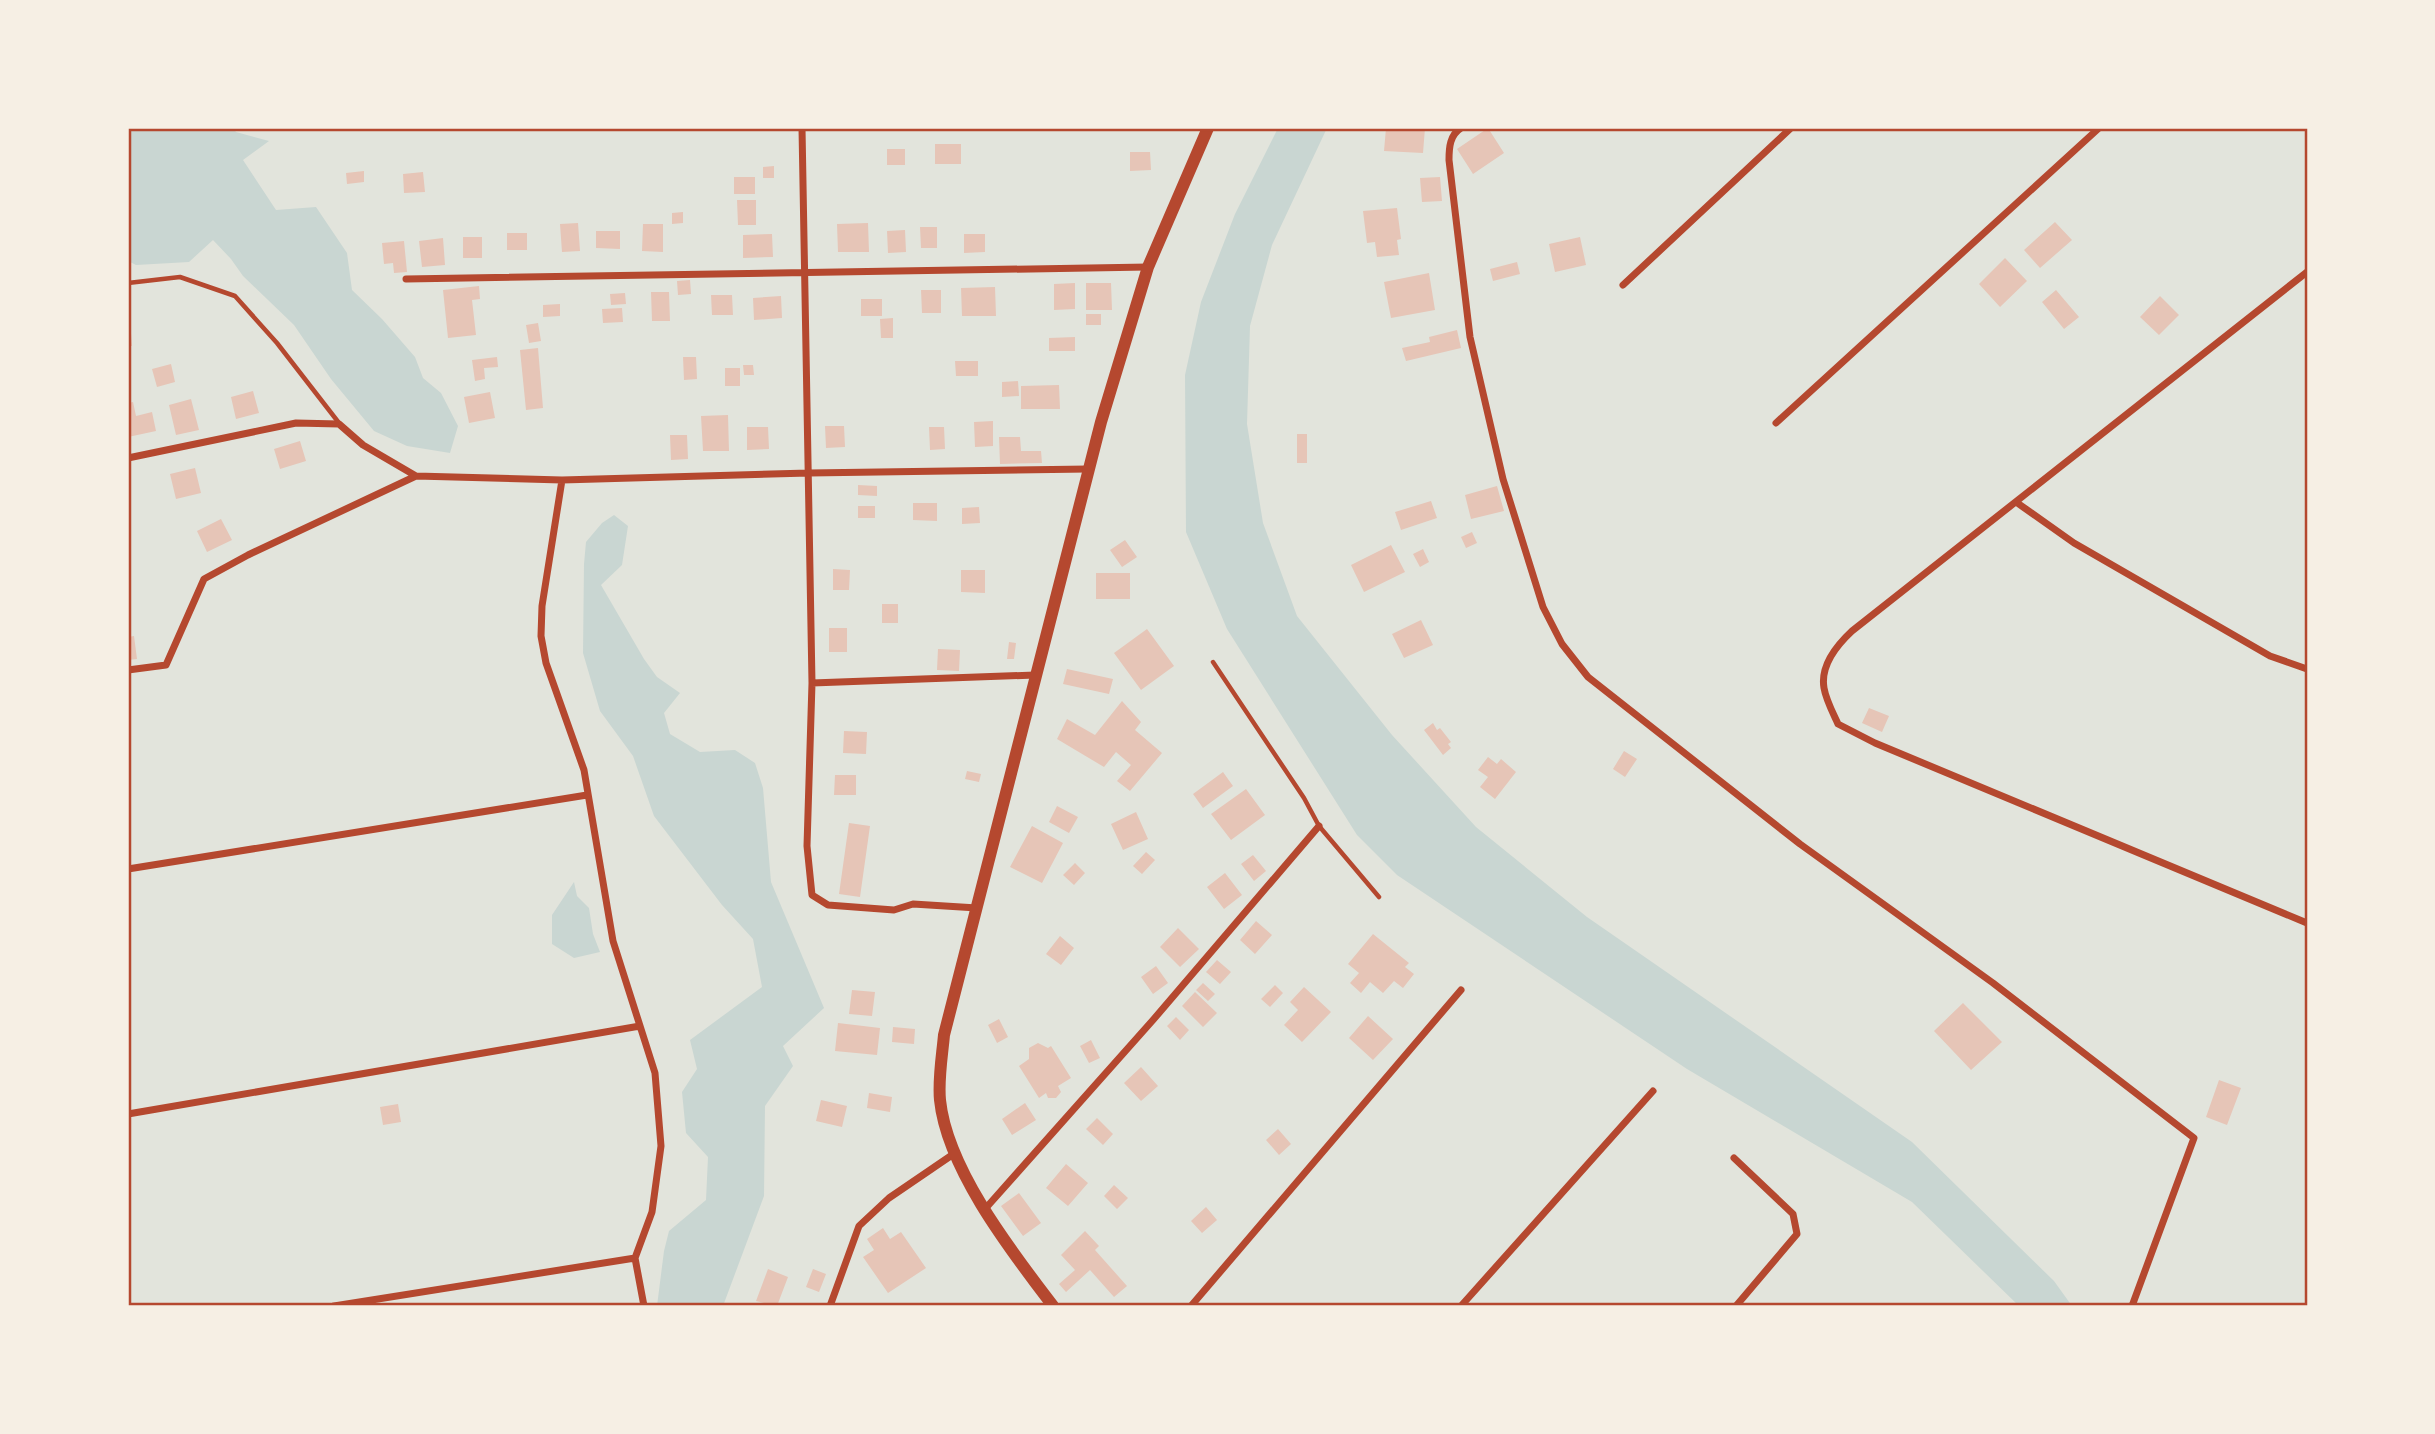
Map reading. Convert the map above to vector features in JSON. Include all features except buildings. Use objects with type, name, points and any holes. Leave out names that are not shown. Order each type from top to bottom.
[{"type":"street","points":[[802,128],[812,683],[807,846],[812,895],[828,905],[894,910],[913,904],[977,908]]},
{"type":"street","points":[[1053,1306],[1000,1236],[955,1153],[940,1100],[944,1035],[1088,469],[1148,267],[1208,128]]},
{"type":"street","points":[[1461,128],[1456,131],[1450,144],[1449,160],[1470,337],[1503,479],[1544,607],[1562,644],[1588,677],[1800,844],[1993,983],[2194,1138],[2132,1306]]},
{"type":"street","points":[[1623,285],[1791,128]]},
{"type":"street","points":[[1776,423],[2099,128]]},
{"type":"street","points":[[406,279],[1148,267]]},
{"type":"street","points":[[2307,272],[1837,645],[1828,662],[1823,687],[1838,724],[1875,743],[2307,923]]},
{"type":"street","points":[[128,458],[296,423],[339,424],[362,445],[416,476]]},
{"type":"street","points":[[128,670],[166,665],[204,579],[248,555],[416,476],[562,480],[1088,469]]},
{"type":"street","points":[[562,480],[542,606],[541,636],[546,663],[584,771],[613,941],[655,1073],[661,1146],[652,1212],[635,1258],[644,1306]]},
{"type":"street","points":[[2016,502],[2074,543],[2259,650],[2307,669]]},
{"type":"street","points":[[812,683],[1035,676]]},
{"type":"street","points":[[128,869],[587,795]]},
{"type":"street","points":[[985,1209],[1153,1020],[1319,826]]},
{"type":"street","points":[[1191,1306],[1461,989]]},
{"type":"street","points":[[128,1114],[640,1026]]},
{"type":"street","points":[[1461,1306],[1653,1091]]},
{"type":"street","points":[[830,1306],[859,1227],[889,1198],[955,1153]]},
{"type":"street","points":[[1734,1158],[1793,1214],[1797,1234],[1736,1306]]},
{"type":"street","points":[[334,1306],[635,1258]]},
{"type":"lane","points":[[128,283],[180,277],[235,296],[276,343],[339,424]]},
{"type":"lane","points":[[1213,662],[1304,798],[1319,826],[1379,897]]},
{"type":"shaded area","points":[[128,128],[2307,128],[2307,1306],[128,1306]]},
{"type":"shaded area","points":[[128,128],[233,128],[236,132],[269,141],[243,160],[276,210],[316,207],[347,253],[352,290],[415,357],[423,378],[441,393],[458,426],[450,453],[407,446],[374,431],[331,379],[294,325],[243,276],[213,240],[189,262],[136,265],[128,261]]},
{"type":"shaded area","points":[[1278,128],[1327,128],[1272,245],[1250,326],[1247,424],[1263,523],[1297,616],[1392,735],[1476,827],[1587,917],[1912,1142],[2054,1281],[2072,1306],[2019,1306],[1912,1202],[1687,1069],[1397,875],[1357,835],[1227,629],[1186,532],[1185,375],[1201,302],[1235,214]]},
{"type":"shaded area","points":[[614,515],[628,526],[622,565],[601,585],[657,677],[680,693],[664,713],[670,734],[700,752],[735,750],[755,763],[763,788],[771,882],[824,1008],[783,1046],[793,1066],[765,1106],[764,1196],[723,1306],[657,1306],[669,1231],[706,1200],[708,1157],[686,1133],[682,1092],[697,1069],[690,1040],[762,987],[753,939],[722,905],[654,816],[633,756],[600,711],[583,653],[584,564],[586,542],[602,523]]},
{"type":"shaded area","points":[[574,882],[577,896],[589,908],[593,934],[600,952],[574,958],[552,944],[552,915]]}]
